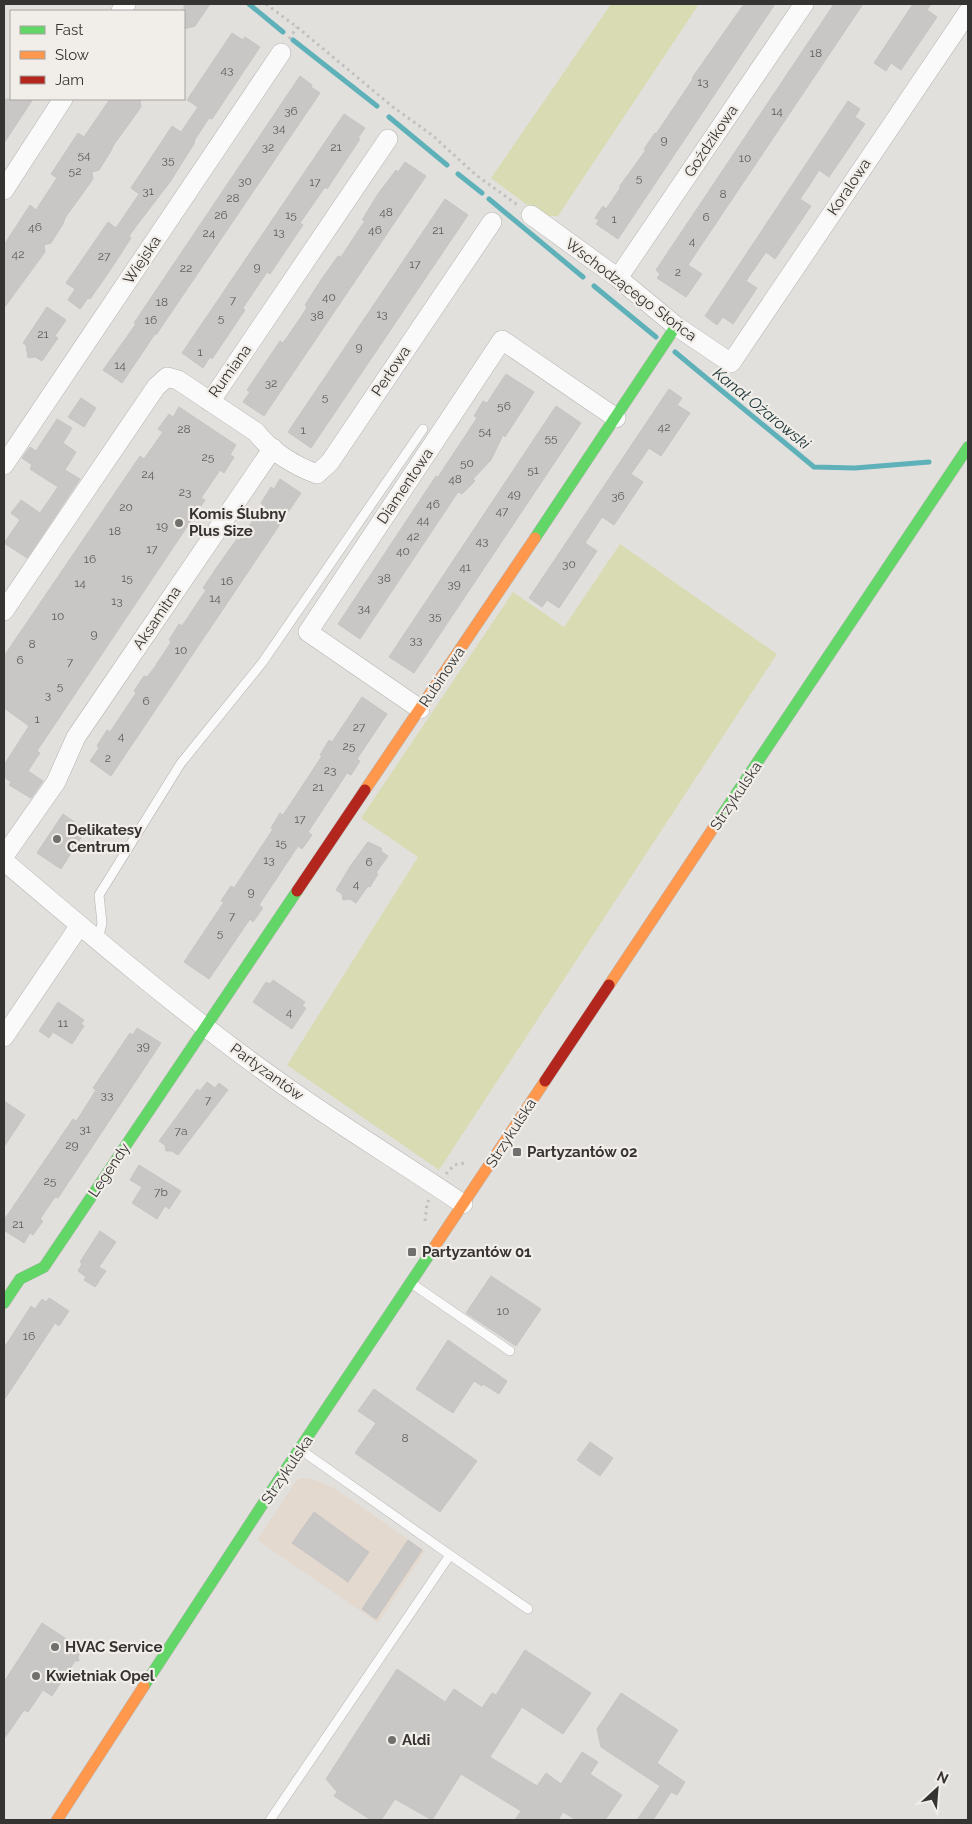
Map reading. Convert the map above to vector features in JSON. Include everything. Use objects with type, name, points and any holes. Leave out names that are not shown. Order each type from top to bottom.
[{"type":"street","name":"Goździkowa","points":[[618,278],[804,4]]},
{"type":"street","name":"Koralowa","points":[[731,363],[968,12]]},
{"type":"street","name":"Wiejska","points":[[4,465],[280,53]]},
{"type":"street","points":[[4,190],[63,100]]},
{"type":"street","name":"Rumiana","points":[[4,611],[156,387],[167,377],[178,380],[210,402],[388,139]]},
{"type":"street","name":"Wschodzącego Słońca","points":[[531,215],[618,278],[676,326],[731,363]]},
{"type":"street","name":"Perłowa","points":[[272,448],[302,468],[316,474],[330,462],[492,222]]},
{"type":"street","name":"Rubinowa","points":[[205,1027],[616,418],[676,326]]},
{"type":"street","name":"Diamentowa","points":[[420,709],[308,632],[502,340],[616,418]]},
{"type":"street","points":[[210,402],[256,432],[272,448]]},
{"type":"street","name":"Strzykulska","points":[[57,1820],[463,1204],[968,447]]},
{"type":"street","name":"Aksamitna","points":[[4,856],[56,782],[76,738],[272,448]]},
{"type":"street","name":"Partyzantów","points":[[4,861],[148,982],[205,1027],[275,1079],[463,1204]]},
{"type":"street","points":[[4,1037],[80,925]]},
{"type":"street","name":"Legendy","points":[[4,1303],[20,1279],[44,1266],[205,1027]]},
{"type":"lane","points":[[98,940],[102,923],[99,895],[181,763],[262,663],[423,429]]},
{"type":"lane","points":[[411,1283],[510,1351]]},
{"type":"lane","points":[[301,1450],[528,1609]]},
{"type":"lane","points":[[270,1820],[450,1556]]},
{"type":"path","points":[[266,4],[297,27],[393,107],[432,136],[476,175],[531,215]]},
{"type":"path","points":[[442,1180],[454,1165],[469,1162]]},
{"type":"shaded area","points":[[300,1478],[310,1478],[334,1488],[425,1551],[378,1623],[257,1540],[295,1482]]},
{"type":"green space","points":[[611,4],[699,4],[558,216],[542,216],[491,178]]},
{"type":"green space","points":[[620,544],[777,654],[439,1170],[287,1065],[418,857],[361,818],[513,592],[564,627]]},
{"type":"building","points":[[184,4],[210,4],[195,26],[185,29]]},
{"type":"building","points":[[744,4],[775,4],[618,239],[596,224],[599,220],[595,218],[603,206],[606,209],[621,187],[619,187],[646,150],[644,149]]},
{"type":"building","points":[[834,4],[863,4],[688,265],[702,274],[686,297],[657,278],[660,274],[656,270]]},
{"type":"building","points":[[913,4],[931,4],[927,10],[937,17],[901,70],[891,63],[886,71],[874,63]]},
{"type":"building","points":[[232,33],[243,40],[245,37],[260,47],[212,119],[209,118],[170,182],[129,236],[131,238],[111,269],[90,299],[88,298],[80,309],[68,300],[75,289],[66,283],[108,222],[116,228],[139,194],[131,188],[172,126],[181,132],[198,107],[187,100]]},
{"type":"building","points":[[300,76],[320,93],[122,383],[103,370],[136,324],[134,323]]},
{"type":"building","points":[[4,99],[32,100],[4,143]]},
{"type":"building","points":[[109,100],[140,100],[141,107],[113,146],[99,170],[92,172],[93,179],[65,218],[51,243],[44,245],[45,252],[4,308],[4,245],[30,205],[36,210],[57,178],[51,174],[78,133],[84,137]]},
{"type":"building","points":[[848,101],[860,109],[855,117],[865,124],[829,177],[819,170],[800,199],[811,206],[775,259],[766,252],[746,281],[757,288],[733,324],[723,317],[717,325],[705,316]]},
{"type":"building","points":[[344,114],[365,128],[358,138],[360,139],[327,189],[325,187],[300,223],[303,225],[270,274],[267,272],[243,308],[245,310],[212,359],[210,357],[203,368],[182,353]]},
{"type":"building","points":[[405,162],[426,176],[264,416],[243,402],[250,392],[247,390],[280,341],[283,343],[301,317],[307,307],[305,305],[321,280],[338,256],[341,257],[365,221],[362,220],[378,194],[396,170],[398,172]]},
{"type":"building","points":[[445,199],[468,215],[311,448],[288,432]]},
{"type":"building","points":[[47,307],[66,320],[55,336],[58,338],[42,361],[35,357],[28,358],[26,345],[23,343]]},
{"type":"building","points":[[506,374],[534,392],[505,437],[503,435],[491,460],[462,494],[458,492],[360,639],[338,624],[436,476],[438,477],[477,418],[474,416],[483,401],[487,403]]},
{"type":"building","points":[[669,389],[682,398],[677,405],[690,413],[661,456],[649,448],[631,474],[643,482],[614,525],[602,517],[585,543],[597,551],[559,608],[547,600],[542,607],[529,598]]},
{"type":"building","points":[[81,398],[96,408],[84,427],[68,417]]},
{"type":"building","points":[[556,406],[581,423],[414,673],[389,657]]},
{"type":"building","points":[[179,407],[236,445],[230,455],[234,457],[224,473],[220,470],[201,498],[205,500],[37,751],[40,753],[28,771],[43,781],[31,798],[9,785],[11,782],[4,777],[4,765],[29,726],[4,708],[4,656],[140,456],[144,459],[163,432],[158,429],[169,414],[173,417]]},
{"type":"building","points":[[57,419],[72,428],[63,443],[76,452],[65,470],[80,479],[27,558],[4,543],[20,520],[11,513],[21,500],[40,513],[58,487],[30,469],[32,465],[22,458],[30,447],[36,451]]},
{"type":"building","points":[[280,479],[301,493],[111,776],[90,761],[99,748],[97,746],[107,730],[110,732],[136,693],[134,691],[144,676],[147,677],[154,668],[171,642],[169,640],[179,624],[182,626],[206,590],[203,588],[219,564],[237,539],[239,541],[263,505],[261,503],[271,487],[274,489]]},
{"type":"building","points":[[362,697],[387,714],[357,759],[360,761],[351,775],[347,773],[308,832],[312,835],[302,849],[298,846],[259,905],[263,908],[253,922],[250,919],[209,979],[184,962],[224,902],[221,901],[231,886],[234,888],[273,829],[271,828],[280,813],[283,815],[322,756],[320,755],[329,740],[332,742]]},
{"type":"building","points":[[63,814],[86,830],[61,869],[37,853]]},
{"type":"building","points":[[368,842],[381,848],[382,852],[388,856],[376,873],[378,874],[370,887],[368,886],[356,903],[350,899],[343,900],[342,894],[336,890]]},
{"type":"building","points":[[273,980],[305,1002],[302,1006],[306,1008],[292,1029],[253,1002],[266,982],[270,984]]},
{"type":"building","points":[[58,1002],[84,1020],[81,1024],[84,1026],[72,1044],[53,1032],[49,1038],[39,1031]]},
{"type":"building","points":[[137,1028],[161,1043],[58,1198],[55,1197],[40,1219],[43,1221],[33,1235],[30,1233],[24,1243],[4,1230],[4,1220],[73,1119],[76,1121],[81,1114],[96,1090],[93,1088],[130,1033],[133,1035]]},
{"type":"building","points":[[207,1082],[215,1088],[219,1083],[228,1090],[178,1155],[172,1151],[166,1151],[165,1145],[159,1141],[197,1089],[200,1091]]},
{"type":"building","points":[[4,1101],[25,1115],[4,1147]]},
{"type":"building","points":[[139,1165],[181,1191],[169,1209],[165,1206],[157,1219],[132,1203],[142,1187],[130,1180]]},
{"type":"building","points":[[100,1231],[116,1242],[99,1267],[106,1271],[95,1287],[84,1280],[86,1277],[78,1271],[82,1264],[80,1262]]},
{"type":"building","points":[[491,1276],[541,1309],[516,1346],[466,1313]]},
{"type":"building","points":[[49,1298],[69,1311],[59,1326],[55,1323],[4,1400],[4,1348],[31,1306],[35,1309],[42,1299],[46,1302]]},
{"type":"building","points":[[448,1340],[507,1381],[499,1394],[474,1381],[453,1413],[416,1389]]},
{"type":"building","points":[[374,1389],[477,1461],[440,1512],[355,1453],[376,1423],[358,1411]]},
{"type":"building","points":[[590,1442],[613,1458],[600,1476],[577,1460]]},
{"type":"building","points":[[314,1512],[369,1552],[348,1582],[292,1543]]},
{"type":"building","points":[[408,1540],[422,1550],[376,1619],[362,1609]]},
{"type":"building","points":[[42,1623],[71,1642],[75,1641],[76,1645],[83,1649],[78,1656],[79,1661],[75,1661],[52,1696],[43,1690],[28,1712],[24,1710],[4,1739],[4,1682]]},
{"type":"building","points":[[525,1650],[591,1693],[563,1734],[522,1707],[490,1757],[537,1786],[546,1773],[561,1784],[582,1752],[598,1762],[590,1774],[622,1795],[605,1820],[576,1820],[563,1812],[558,1820],[515,1820],[521,1811],[461,1774],[432,1820],[395,1799],[381,1820],[371,1820],[334,1796],[337,1792],[326,1779],[397,1669],[445,1702],[454,1689],[482,1708],[492,1693],[496,1695]]},
{"type":"building","points":[[621,1693],[678,1730],[657,1763],[685,1782],[677,1795],[671,1792],[653,1820],[637,1820],[660,1786],[601,1747],[597,1729]]},
{"type":"waterway","name":"Kanał Ożarowski","points":[[249,4],[283,32]]},
{"type":"waterway","name":"Kanał Ożarowski","points":[[293,40],[377,106]]},
{"type":"waterway","name":"Kanał Ożarowski","points":[[389,117],[447,165]]},
{"type":"waterway","name":"Kanał Ożarowski","points":[[458,174],[482,193]]},
{"type":"waterway","name":"Kanał Ożarowski","points":[[489,199],[583,277]]},
{"type":"waterway","name":"Kanał Ożarowski","points":[[594,286],[656,337]]},
{"type":"waterway","name":"Kanał Ożarowski","points":[[675,352],[814,467],[855,468],[929,462]]},
{"type":"traffic: fast","points":[[535,538],[676,326]]},
{"type":"traffic: fast","points":[[716,824],[968,447]]},
{"type":"traffic: fast","points":[[4,1303],[20,1279],[44,1267],[297,891]]},
{"type":"traffic: fast","points":[[144,1686],[435,1246]]},
{"type":"traffic: slow","points":[[365,790],[535,538]]},
{"type":"traffic: slow","points":[[609,985],[716,824]]},
{"type":"traffic: slow","points":[[435,1246],[545,1081]]},
{"type":"traffic: slow","points":[[57,1820],[144,1686]]},
{"type":"traffic: jam","points":[[297,891],[365,790]]},
{"type":"traffic: jam","points":[[545,1081],[609,985]]},
{"type":"place","name":"Komis Ślubny Plus Size","points":[[179,523]]},
{"type":"place","name":"Delikatesy Centrum","points":[[57,839]]},
{"type":"place","name":"Partyzantów 02","points":[[517,1152]]},
{"type":"place","name":"Partyzantów 01","points":[[412,1252]]},
{"type":"place","name":"HVAC Service","points":[[55,1647]]},
{"type":"place","name":"Kwietniak Opel","points":[[36,1676]]},
{"type":"place","name":"Aldi","points":[[392,1740]]}]
